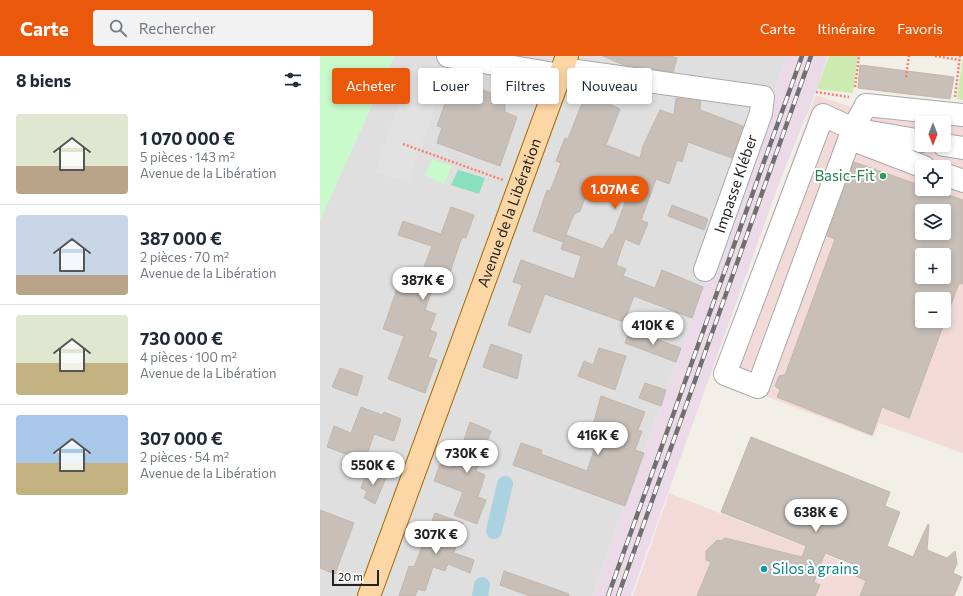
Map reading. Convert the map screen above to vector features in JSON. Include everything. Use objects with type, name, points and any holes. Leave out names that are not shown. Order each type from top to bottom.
[{"type":"main road","name":"Avenue de la Libération","points":[[369,596],[563,67]]},
{"type":"street","points":[[448,56],[563,67]]},
{"type":"street","name":"Impasse Kléber","points":[[563,67],[763,97],[761,113],[705,270]]},
{"type":"street","points":[[915,163],[852,134],[823,115],[725,374],[758,387],[852,134],[861,96],[958,108]]},
{"type":"street","points":[[852,134],[915,140]]},
{"type":"street","points":[[951,146],[963,148]]},
{"type":"street","points":[[951,177],[963,182]]},
{"type":"path","points":[[816,92],[855,98],[855,104],[861,96],[859,56]]},
{"type":"path","points":[[906,77],[909,56]]},
{"type":"path","points":[[935,56],[960,58],[958,108]]},
{"type":"path","points":[[402,144],[494,178]]},
{"type":"shaded area","points":[[394,56],[787,56],[592,596],[320,596],[320,220],[372,104],[410,104],[410,68],[389,68]]},
{"type":"shaded area","points":[[787,56],[828,56],[816,92],[781,178],[631,596],[592,596],[769,103]]},
{"type":"shaded area","points":[[412,65],[427,68],[418,68],[418,104],[436,104],[408,182],[375,172],[399,104],[410,104],[410,71]]},
{"type":"shaded area","points":[[816,95],[871,114],[915,120],[915,152],[951,152],[951,125],[963,126],[963,453],[879,423],[873,437],[713,376]]},
{"type":"shaded area","points":[[669,493],[930,596],[633,596]]},
{"type":"green space","points":[[320,56],[394,56],[389,68],[332,68],[332,104],[372,104],[320,220]]},
{"type":"green space","points":[[829,56],[858,56],[853,93],[817,89]]},
{"type":"green space","points":[[963,56],[963,100],[957,99]]},
{"type":"green space","points":[[432,159],[452,166],[444,184],[425,175]]},
{"type":"green space","points":[[458,170],[485,178],[479,194],[451,185]]},
{"type":"building","points":[[603,56],[671,56],[677,58],[673,72],[624,65]]},
{"type":"building","points":[[860,65],[954,77],[950,99],[858,88]]},
{"type":"building","points":[[483,90],[491,93],[491,104],[505,104],[505,112],[517,117],[500,166],[437,143],[442,127],[437,126],[445,104],[483,104]]},
{"type":"building","points":[[676,98],[701,101],[700,110],[743,126],[732,158],[688,142],[682,162],[677,160],[669,184],[656,179],[641,220],[648,223],[639,245],[625,239],[616,265],[626,269],[623,276],[655,288],[662,270],[703,287],[692,318],[634,296],[624,322],[545,294],[530,333],[508,325],[522,285],[513,282],[521,260],[574,279],[581,256],[561,249],[566,235],[603,249],[611,234],[613,235],[630,189],[605,179],[596,202],[585,198],[580,211],[574,214],[563,242],[533,231],[547,190],[550,191],[561,163],[556,161],[565,138],[568,139],[582,104],[609,104],[620,109],[606,145],[640,158],[643,146],[660,110],[674,115]]},
{"type":"building","points":[[854,162],[915,184],[915,196],[951,196],[963,200],[963,284],[959,283],[951,305],[951,292],[915,292],[915,328],[942,328],[909,418],[882,407],[872,435],[777,397],[780,390],[775,386],[779,376],[785,375],[835,239],[827,236]]},
{"type":"building","points":[[672,205],[708,219],[704,230],[668,216]]},
{"type":"building","points":[[451,207],[474,215],[466,238],[462,237],[449,275],[439,271],[425,310],[436,314],[430,330],[437,333],[428,357],[437,360],[425,393],[388,379],[404,336],[383,329],[397,289],[405,292],[412,272],[421,275],[432,246],[398,235],[403,221],[441,234]]},
{"type":"building","points":[[630,330],[681,348],[676,362],[625,343]]},
{"type":"building","points":[[491,344],[522,355],[517,379],[483,367]]},
{"type":"building","points":[[599,348],[626,356],[615,390],[578,376],[584,361],[593,365]]},
{"type":"building","points":[[340,368],[363,376],[357,396],[332,387]]},
{"type":"building","points":[[645,383],[666,390],[661,406],[639,398]]},
{"type":"building","points":[[601,396],[645,412],[638,430],[642,431],[635,450],[644,453],[625,506],[513,465],[521,443],[542,450],[541,454],[587,471],[599,435],[591,432]]},
{"type":"building","points":[[361,407],[382,415],[384,412],[401,419],[394,441],[374,434],[365,461],[327,447],[334,426],[351,433]]},
{"type":"building","points":[[470,422],[491,431],[476,471],[485,475],[478,497],[486,500],[477,524],[454,515],[463,492],[434,481],[440,464],[451,468],[459,445],[462,446]]},
{"type":"building","points":[[751,437],[890,492],[885,506],[900,512],[887,546],[913,557],[928,524],[927,550],[947,558],[955,551],[957,563],[953,573],[962,577],[954,596],[860,596],[866,581],[856,576],[860,567],[825,553],[814,582],[820,585],[815,596],[697,596],[711,562],[706,560],[706,551],[717,540],[721,541],[725,538],[802,557],[806,546],[721,512]]},
{"type":"building","points":[[367,471],[386,478],[375,504],[364,498],[367,491],[361,488]]},
{"type":"building","points":[[320,510],[354,523],[335,574],[320,568]]},
{"type":"building","points":[[435,513],[463,523],[454,553],[474,560],[470,573],[448,564],[445,571],[433,567],[425,591],[418,589],[415,596],[399,596],[409,566],[414,567]]},
{"type":"building","points":[[504,571],[569,594],[568,596],[530,596],[500,585]]},
{"type":"waterway","points":[[494,531],[505,484]]},
{"type":"waterway","points":[[480,596],[482,585]]},
{"type":"railway","points":[[608,596],[802,56]]},
{"type":"railway","points":[[618,596],[811,56]]},
{"type":"place","name":"Basic-Fit","points":[[883,176]]},
{"type":"place","name":"Silos à grains","points":[[764,569]]}]
